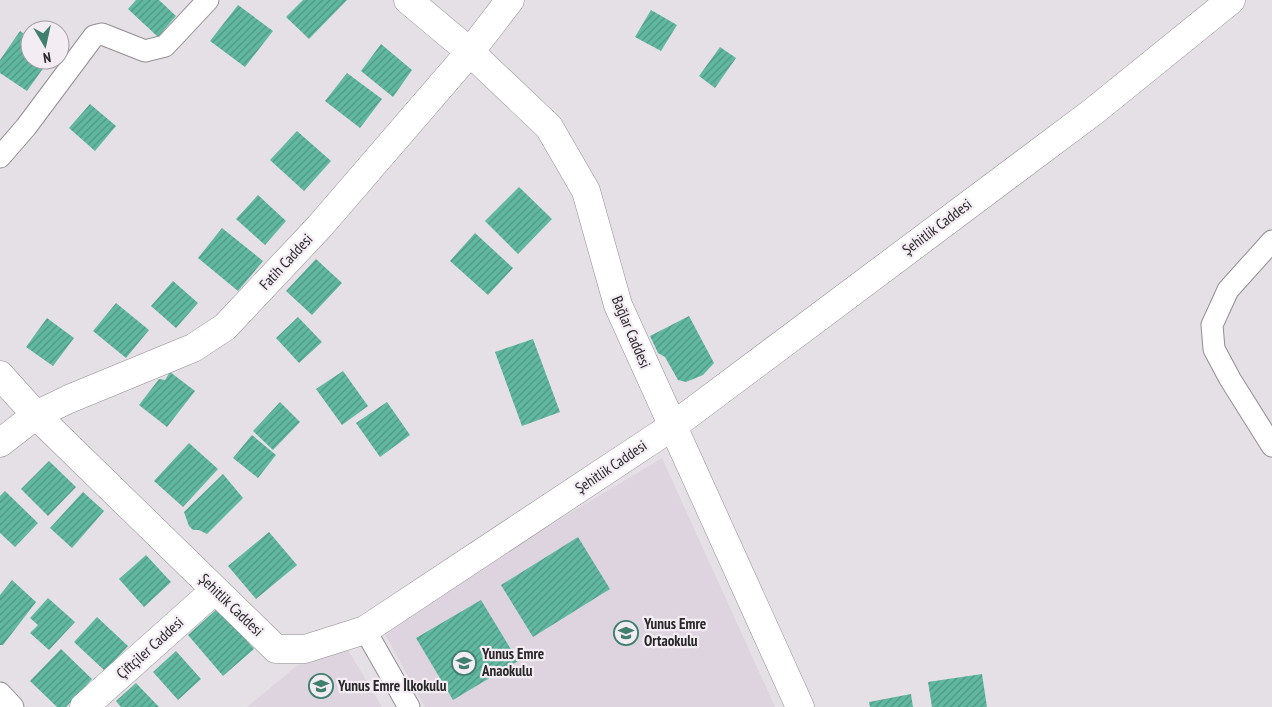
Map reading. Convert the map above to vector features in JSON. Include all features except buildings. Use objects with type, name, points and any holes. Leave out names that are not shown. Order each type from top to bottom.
[{"type":"street","points":[[0,157],[26,127],[94,36],[102,34],[145,51],[165,46],[208,0]]},
{"type":"street","name":"Bağlar Caddesi","points":[[408,0],[470,52],[549,128],[586,191],[618,306],[800,707]]},
{"type":"street","name":"Fatih Caddesi","points":[[0,443],[36,415],[69,399],[193,348],[225,327],[320,226],[470,52],[510,0]]},
{"type":"street","name":"Şehitlik Caddesi","points":[[0,375],[36,415],[276,649],[305,649],[365,630],[673,426],[1094,111],[1231,0]]},
{"type":"street","points":[[1272,241],[1228,290],[1212,325],[1214,349],[1230,379],[1272,446]]},
{"type":"street","name":"Çiftçiler Caddesi","points":[[84,707],[215,590]]},
{"type":"street","points":[[365,630],[409,707]]},
{"type":"street","points":[[0,693],[13,707]]},
{"type":"shaded area","name":"Yunus Emre Ortaokulu","points":[[662,458],[775,707],[425,707],[382,629],[477,569]]},
{"type":"shaded area","name":"Yunus Emre İlkokulu","points":[[347,648],[382,707],[247,707],[298,665]]},
{"type":"place","name":"Yunus Emre Ortaokulu","points":[[626,633]]},
{"type":"place","name":"Yunus Emre Anaokulu","points":[[464,663]]},
{"type":"place","name":"Yunus Emre İlkokulu","points":[[321,686]]}]
